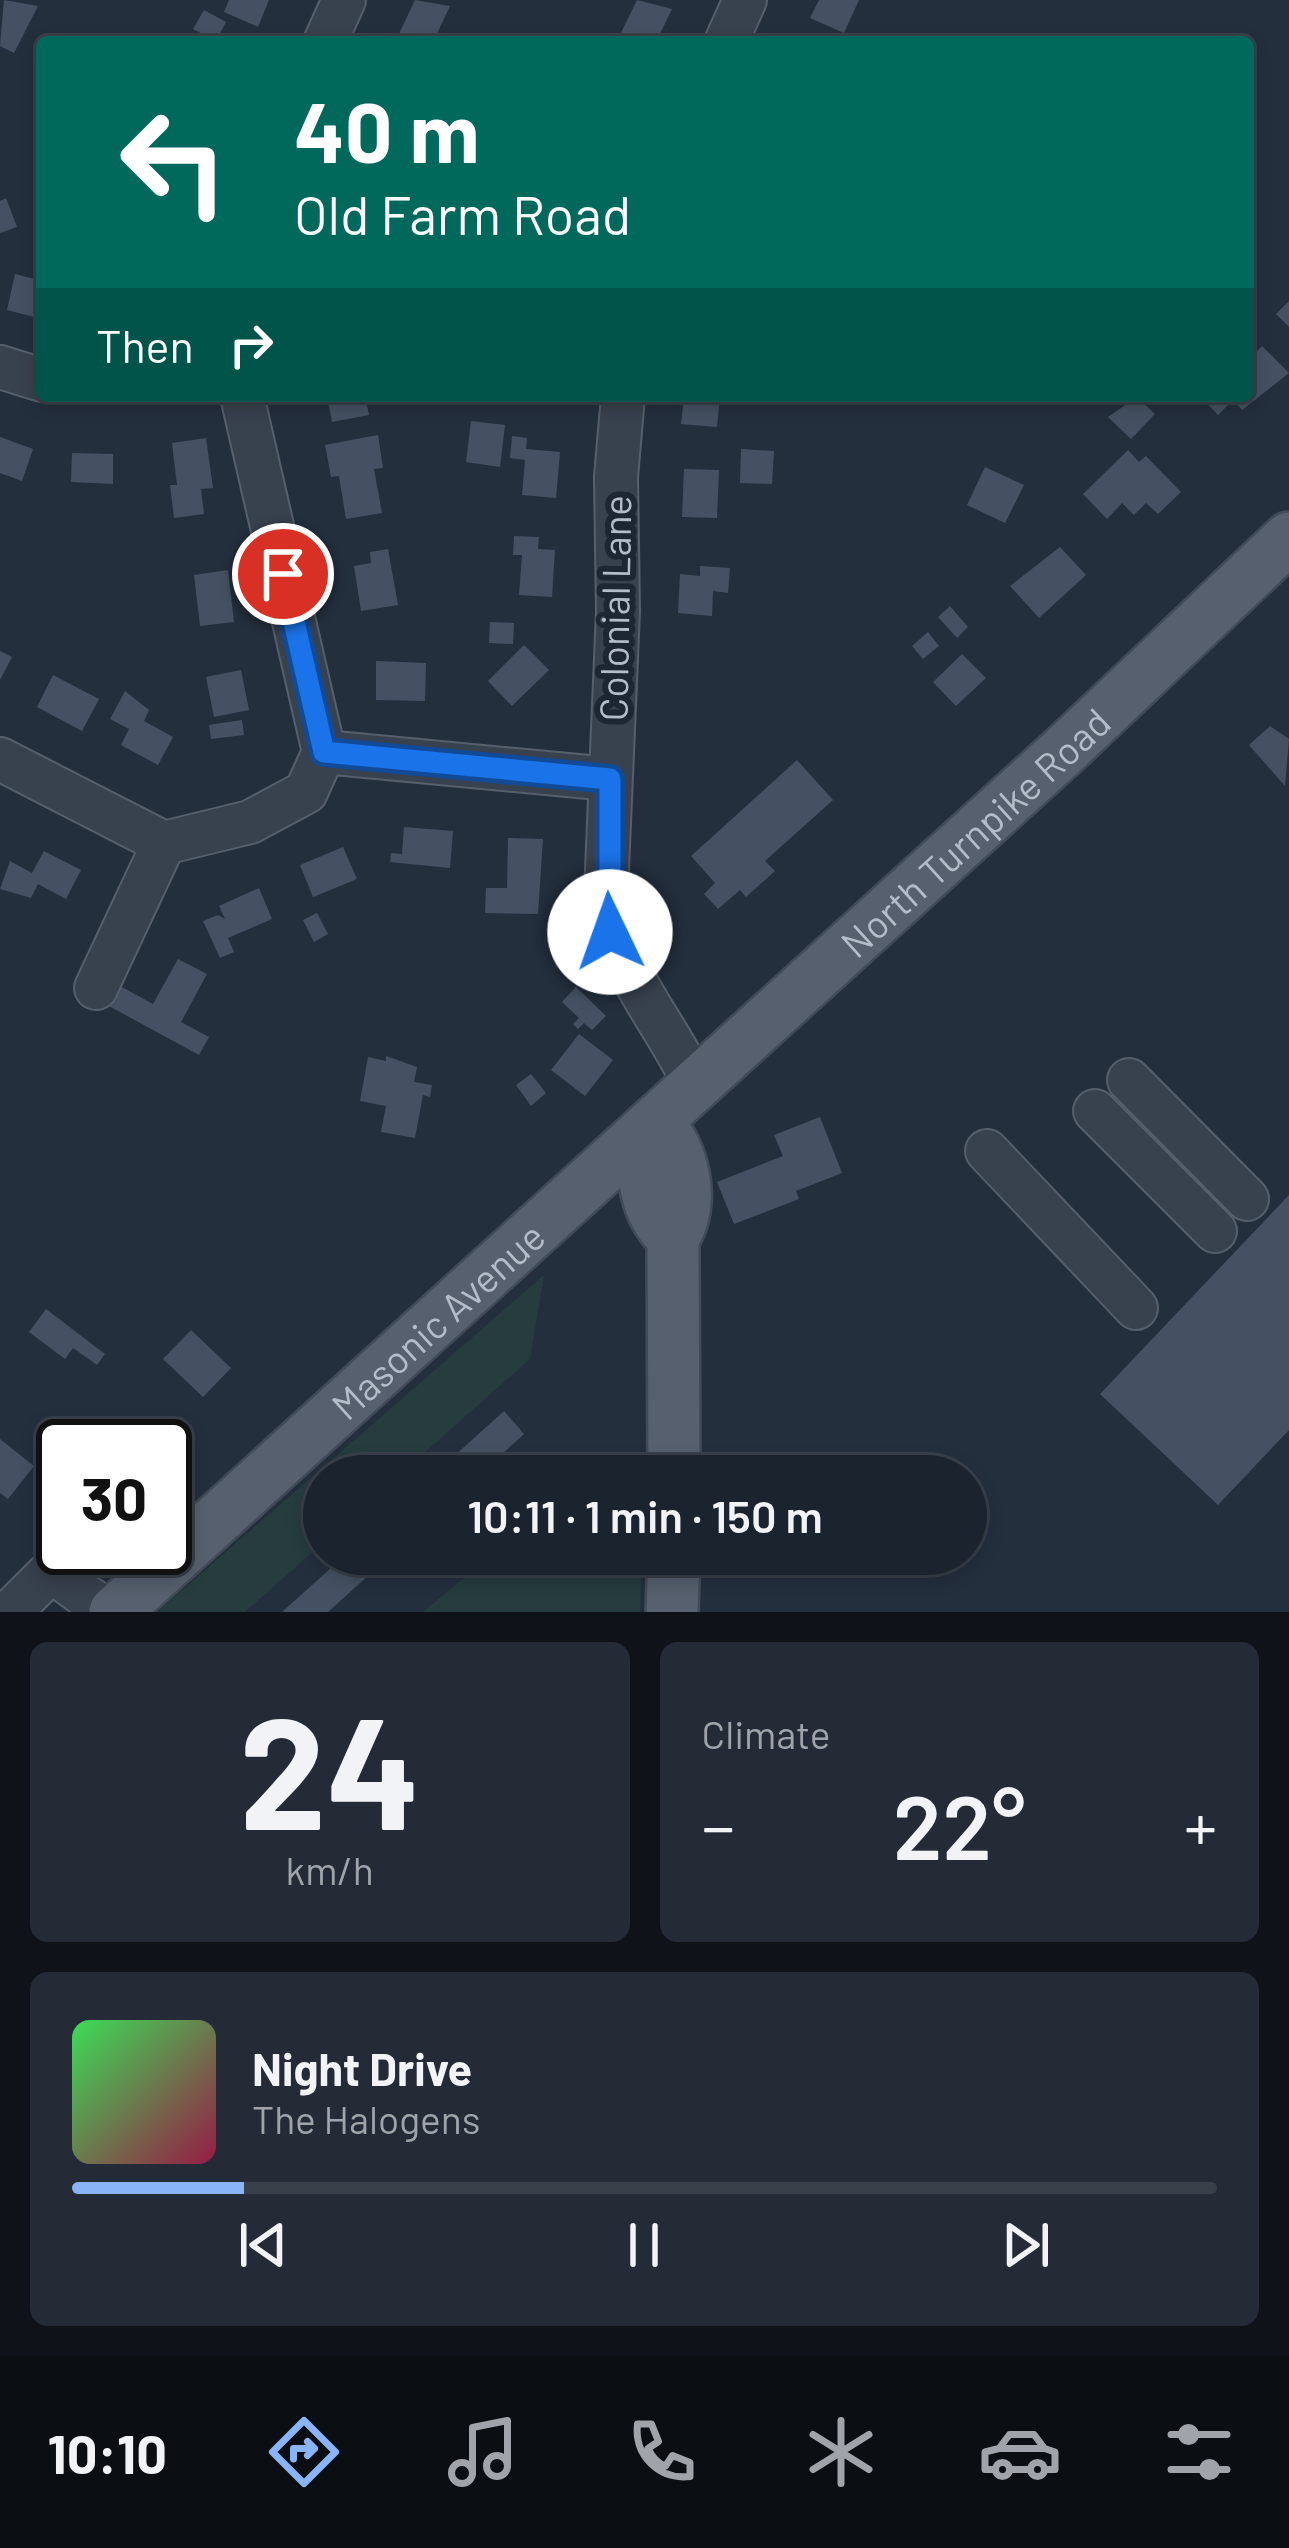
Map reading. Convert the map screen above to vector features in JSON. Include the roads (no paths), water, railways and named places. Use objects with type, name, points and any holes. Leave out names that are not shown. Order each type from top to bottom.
[{"type":"main road","name":"North Turnpike Road","points":[[655,1123],[1289,538]]},
{"type":"main road","points":[[655,1123],[672,1141],[680,1162],[685,1215],[673,1238],[674,1455]]},
{"type":"main road","name":"Masonic Avenue","points":[[112,1612],[655,1123]]},
{"type":"main road","points":[[672,1612],[673,1575]]},
{"type":"street","points":[[329,36],[344,0]]},
{"type":"street","points":[[729,36],[745,0]]},
{"type":"street","points":[[0,367],[36,378]]},
{"type":"street","points":[[0,759],[164,843],[250,822],[306,793],[324,752],[243,402]]},
{"type":"street","name":"Colonial Lane","points":[[622,402],[616,477],[618,611],[610,779],[610,932],[623,966],[695,1085]]},
{"type":"street","points":[[324,752],[610,779]]},
{"type":"street","points":[[96,988],[164,843]]},
{"type":"street","points":[[1129,1080],[1247,1199]]},
{"type":"street","points":[[1095,1111],[1215,1231]]},
{"type":"street","points":[[987,1151],[1136,1308]]},
{"type":"street","points":[[10,1612],[50,1571],[112,1612]]}]
